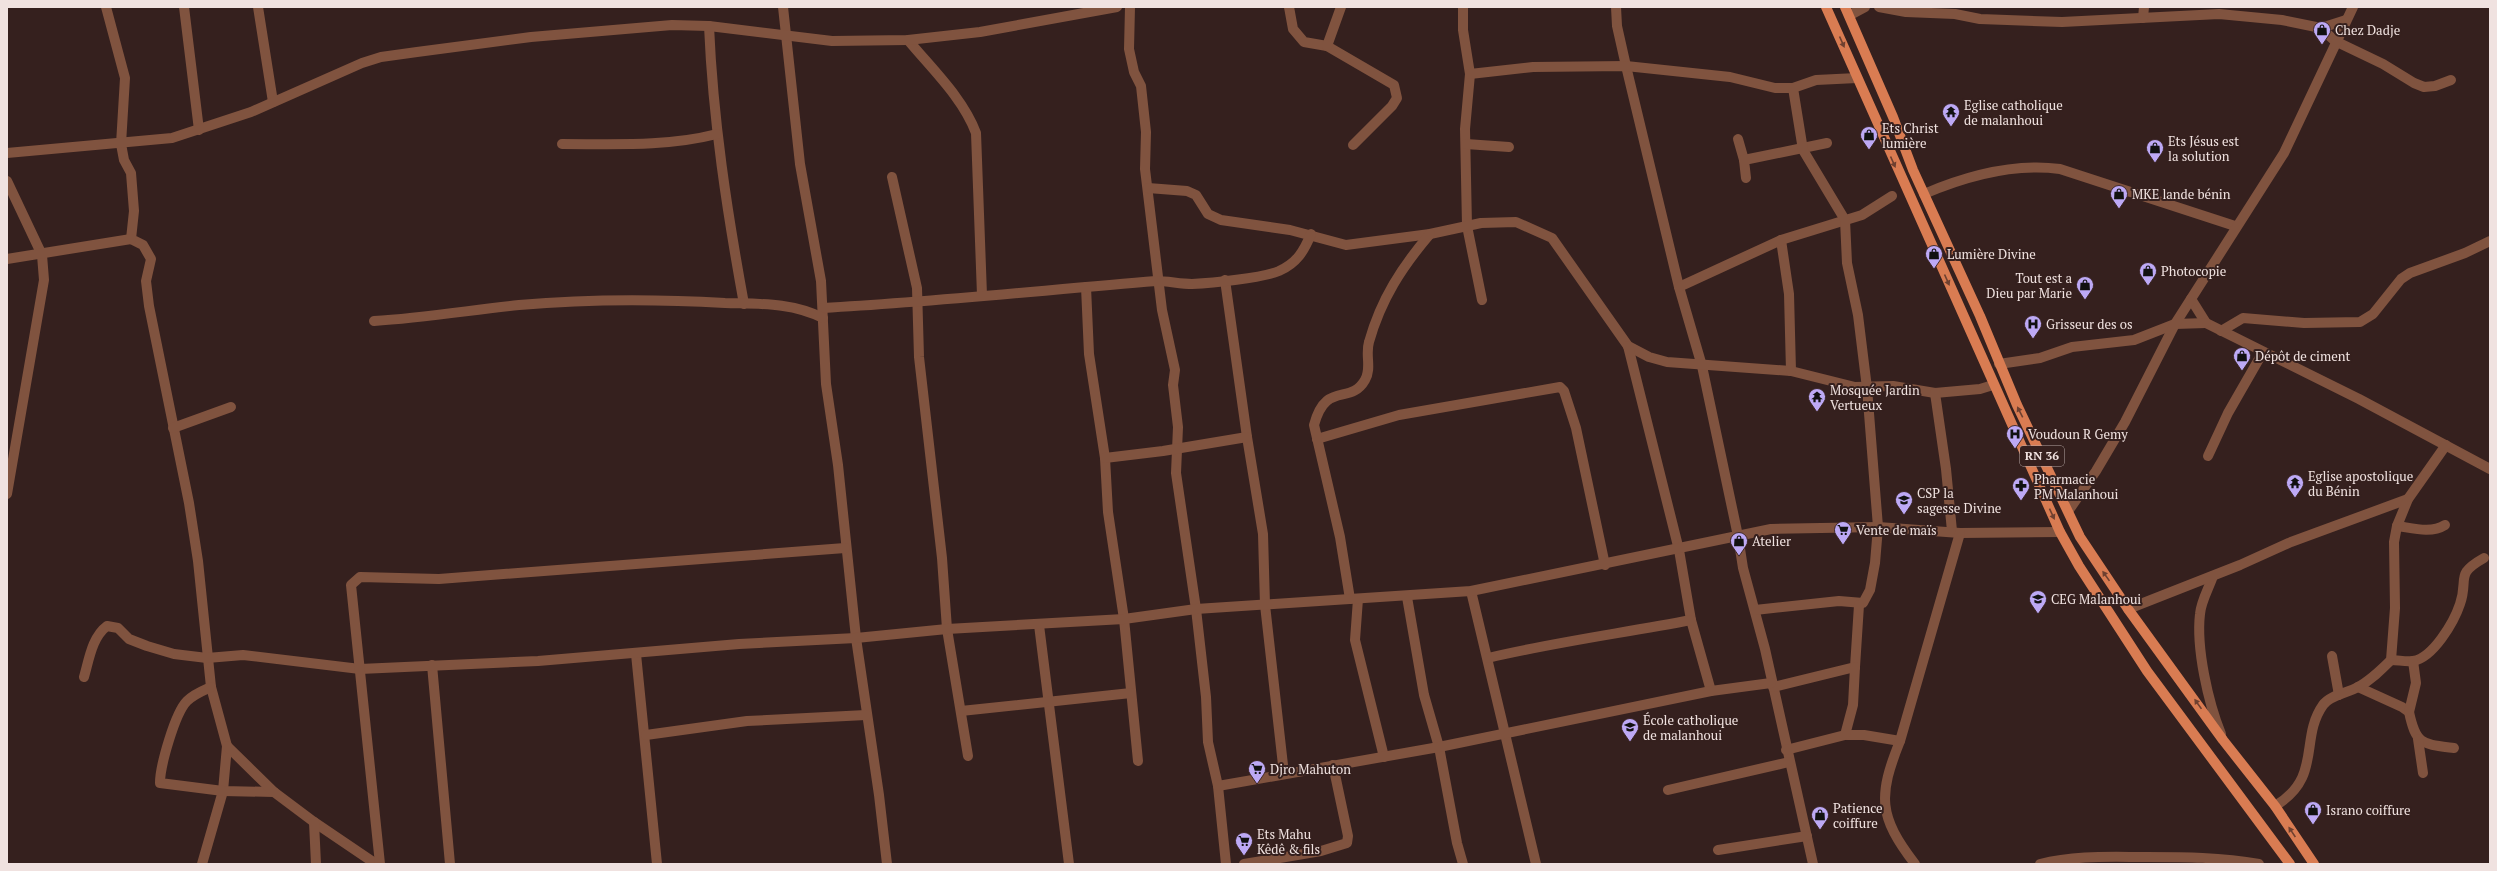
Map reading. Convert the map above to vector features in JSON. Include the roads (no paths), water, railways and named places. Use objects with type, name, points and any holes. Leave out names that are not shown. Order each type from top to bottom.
[{"type":"main road","name":"RN 36","points":[[1826,7],[1993,385],[2060,532],[2079,566],[2147,671],[2290,864]]},
{"type":"main road","name":"RN 36","points":[[1847,11],[1924,194],[1961,272],[2016,404],[2089,552],[2128,610],[2223,740],[2275,806],[2314,864]]},
{"type":"street","points":[[106,7],[125,78],[121,144],[124,160],[131,173],[134,211],[131,239]]},
{"type":"street","points":[[184,7],[200,130]]},
{"type":"street","points":[[258,7],[273,102]]},
{"type":"street","points":[[784,7],[800,164],[821,281],[826,384],[838,465],[845,548],[856,638],[866,715],[878,788],[887,864]]},
{"type":"street","points":[[7,153],[121,144],[172,138],[200,130],[273,102],[362,63],[381,57],[531,37],[672,25],[710,26],[786,37],[832,41],[908,40],[980,32],[1118,7]]},
{"type":"street","points":[[1130,7],[1129,49],[1134,72],[1140,86],[1146,132],[1145,169],[1167,337],[1175,370],[1173,385],[1178,449],[1176,473],[1196,609],[1206,697],[1208,742],[1218,786],[1226,864]]},
{"type":"street","points":[[1289,7],[1297,36],[1304,42],[1327,46],[1394,85],[1397,93],[1392,106],[1353,145]]},
{"type":"street","points":[[1327,46],[1341,7]]},
{"type":"street","points":[[1463,7],[1463,30],[1470,74],[1465,113],[1466,226],[1482,300]]},
{"type":"street","points":[[1616,7],[1617,26],[1626,66],[1679,287],[1702,366],[1738,536],[1743,568],[1755,610],[1813,864]]},
{"type":"street","points":[[1847,11],[1865,7]]},
{"type":"street","points":[[1879,7],[1906,12],[1956,11],[1980,19],[2062,22],[2171,18],[2219,14],[2282,20],[2321,28],[2346,20]]},
{"type":"street","points":[[2143,18],[2144,7]]},
{"type":"street","points":[[2069,510],[2096,471],[2125,422],[2175,324],[2235,226],[2284,153],[2310,100],[2335,41],[2353,7]]},
{"type":"street","points":[[710,26],[716,134],[724,194],[744,304]]},
{"type":"street","points":[[2321,28],[2335,41],[2424,87],[2435,86],[2452,80]]},
{"type":"street","points":[[908,40],[962,106],[970,118],[976,133],[982,295]]},
{"type":"street","points":[[1470,74],[1533,67],[1626,66],[1730,77],[1775,88],[1793,88],[1816,80],[1857,78]]},
{"type":"street","points":[[1755,610],[1839,601],[1859,604],[1866,600],[1869,596],[1875,563],[1878,528],[1867,388],[1858,315],[1847,263],[1845,220],[1803,150],[1793,88]]},
{"type":"street","points":[[562,144],[651,144],[696,139],[716,134]]},
{"type":"street","points":[[1738,139],[1744,160],[1746,178]]},
{"type":"street","points":[[1744,160],[1803,150],[1827,143]]},
{"type":"street","points":[[1466,144],[1509,147]]},
{"type":"street","points":[[1924,194],[1953,182],[2001,170],[2046,168],[2060,170],[2235,226]]},
{"type":"street","points":[[892,177],[918,302],[919,357],[941,550],[947,629],[968,756]]},
{"type":"street","points":[[7,181],[42,254],[44,280],[7,494]]},
{"type":"street","points":[[1148,188],[1187,191],[1196,195],[1208,214],[1221,220],[1311,234],[1329,242],[1346,245],[1430,234],[1466,226],[1516,222],[1552,238],[1628,346],[1679,550],[1691,620],[1711,691]]},
{"type":"street","points":[[1679,287],[1782,240],[1862,215],[1892,196]]},
{"type":"street","points":[[374,321],[416,318],[520,305],[579,301],[671,300],[791,307],[823,313],[982,295],[1160,281],[1191,284],[1278,272],[1294,263],[1304,251],[1311,234]]},
{"type":"street","points":[[1384,757],[1355,640],[1354,599],[1314,425],[1318,411],[1323,403],[1331,397],[1360,387],[1364,381],[1369,364],[1366,350],[1385,296],[1405,264],[1430,234]]},
{"type":"street","points":[[7,259],[131,239],[143,245],[151,259],[146,287],[173,428],[190,503],[198,561],[211,687],[227,746],[223,791],[202,864]]},
{"type":"street","points":[[1782,240],[1789,294],[1791,371]]},
{"type":"street","points":[[2221,331],[2243,318],[2304,323],[2360,322],[2370,317],[2401,279],[2410,273],[2465,253],[2490,241]]},
{"type":"street","points":[[1224,280],[1247,437],[1264,534],[1265,605],[1284,774]]},
{"type":"street","points":[[1086,287],[1089,354],[1105,458],[1108,512],[1124,619],[1138,761]]},
{"type":"street","points":[[2191,299],[2206,323]]},
{"type":"street","points":[[1999,364],[2040,358],[2072,347],[2134,340],[2175,324],[2206,323],[2359,399],[2490,469]]},
{"type":"street","points":[[1628,346],[1649,357],[1667,362],[1702,366],[1791,371],[1856,387],[1867,388],[1893,386],[1935,394],[1980,389],[1993,385]]},
{"type":"street","points":[[2208,456],[2228,413],[2263,352]]},
{"type":"street","points":[[1317,439],[1399,415],[1560,387],[1564,392],[1576,428],[1605,565]]},
{"type":"street","points":[[1915,864],[1893,832],[1884,799],[1887,774],[1900,741],[1956,532],[1935,394]]},
{"type":"street","points":[[173,428],[231,407]]},
{"type":"street","points":[[1105,458],[1178,449],[1247,437]]},
{"type":"street","points":[[2391,660],[2395,608],[2394,542],[2397,526],[2408,499],[2446,445]]},
{"type":"street","points":[[2128,610],[2214,576],[2290,542],[2408,499]]},
{"type":"street","points":[[2397,526],[2438,530],[2445,525]]},
{"type":"street","points":[[84,677],[91,650],[100,631],[108,626],[118,628],[129,639],[174,654],[207,658],[243,655],[360,669],[636,654],[739,644],[856,638],[947,629],[1124,619],[1196,609],[1407,597],[1471,591],[1679,550],[1771,529],[1878,528],[1956,532],[2060,532]]},
{"type":"street","points":[[380,864],[351,585],[360,577],[439,579],[845,548]]},
{"type":"street","points":[[2275,806],[2289,797],[2305,772],[2320,711],[2327,701],[2358,688],[2391,660],[2412,661],[2424,657],[2434,649],[2460,604],[2465,573],[2470,566],[2484,558]]},
{"type":"street","points":[[2214,576],[2200,612],[2198,636],[2202,662],[2217,725],[2223,740]]},
{"type":"street","points":[[1471,591],[1488,658],[1503,732],[1536,864]]},
{"type":"street","points":[[1407,597],[1424,695],[1439,747],[1457,843],[1463,864]]},
{"type":"street","points":[[1845,735],[1853,705],[1859,604]]},
{"type":"street","points":[[1488,658],[1542,646],[1592,639],[1691,620]]},
{"type":"street","points":[[1039,625],[1069,864]]},
{"type":"street","points":[[636,654],[646,735],[657,864]]},
{"type":"street","points":[[2332,656],[2339,695]]},
{"type":"street","points":[[2412,661],[2416,683],[2409,712],[2413,732],[2418,739],[2423,773]]},
{"type":"street","points":[[432,665],[450,864]]},
{"type":"street","points":[[1218,786],[1439,747],[1503,732],[1711,691],[1772,685],[1855,667]]},
{"type":"street","points":[[211,687],[200,692],[186,702],[170,737],[160,783],[223,791],[274,792]]},
{"type":"street","points":[[2358,688],[2402,706],[2409,712]]},
{"type":"street","points":[[960,711],[1131,693]]},
{"type":"street","points":[[646,735],[747,721],[866,715]]},
{"type":"street","points":[[1786,750],[1845,735],[1864,735],[1900,741]]},
{"type":"street","points":[[2418,739],[2427,743],[2454,748]]},
{"type":"street","points":[[227,746],[274,792],[314,822],[376,864]]},
{"type":"street","points":[[1668,790],[1789,762]]},
{"type":"street","points":[[1244,864],[1321,851],[1347,843],[1347,829],[1333,765]]},
{"type":"street","points":[[314,822],[316,864]]},
{"type":"street","points":[[1718,850],[1807,836]]},
{"type":"street","points":[[2040,864],[2066,859],[2112,860],[2204,857],[2259,864]]},
{"type":"place","name":"Chez Dadje","points":[[2322,45]]},
{"type":"place","name":"Eglise catholique de malanhoui","points":[[1951,127]]},
{"type":"place","name":"Ets Christ lumière","points":[[1869,150]]},
{"type":"place","name":"Ets Jésus est la solution","points":[[2155,163]]},
{"type":"place","name":"MKE lande bénin","points":[[2119,209]]},
{"type":"place","name":"Lumière Divine","points":[[1934,269]]},
{"type":"place","name":"Photocopie","points":[[2148,286]]},
{"type":"place","name":"Tout est a Dieu par Marie","points":[[2085,300]]},
{"type":"place","name":"Grisseur des os","points":[[2033,339]]},
{"type":"place","name":"Dépôt de ciment","points":[[2242,371]]},
{"type":"place","name":"Mosquée Jardin Vertueux","points":[[1817,412]]},
{"type":"place","name":"Voudoun R Gemy","points":[[2015,449]]},
{"type":"place","name":"Eglise apostolique du Bénin","points":[[2295,498]]},
{"type":"place","name":"Pharmacie PM Malanhoui","points":[[2021,501]]},
{"type":"place","name":"CSP la sagesse Divine","points":[[1904,515]]},
{"type":"place","name":"Vente de maïs","points":[[1843,545]]},
{"type":"place","name":"Atelier","points":[[1739,556]]},
{"type":"place","name":"CEG Malanhoui","points":[[2038,614]]},
{"type":"place","name":"École catholique de malanhoui","points":[[1630,742]]},
{"type":"place","name":"Djro Mahuton","points":[[1257,784]]},
{"type":"place","name":"Israno coiffure","points":[[2313,825]]},
{"type":"place","name":"Patience coiffure","points":[[1820,830]]},
{"type":"place","name":"Ets Mahu Kêdê & fils","points":[[1244,856]]}]
